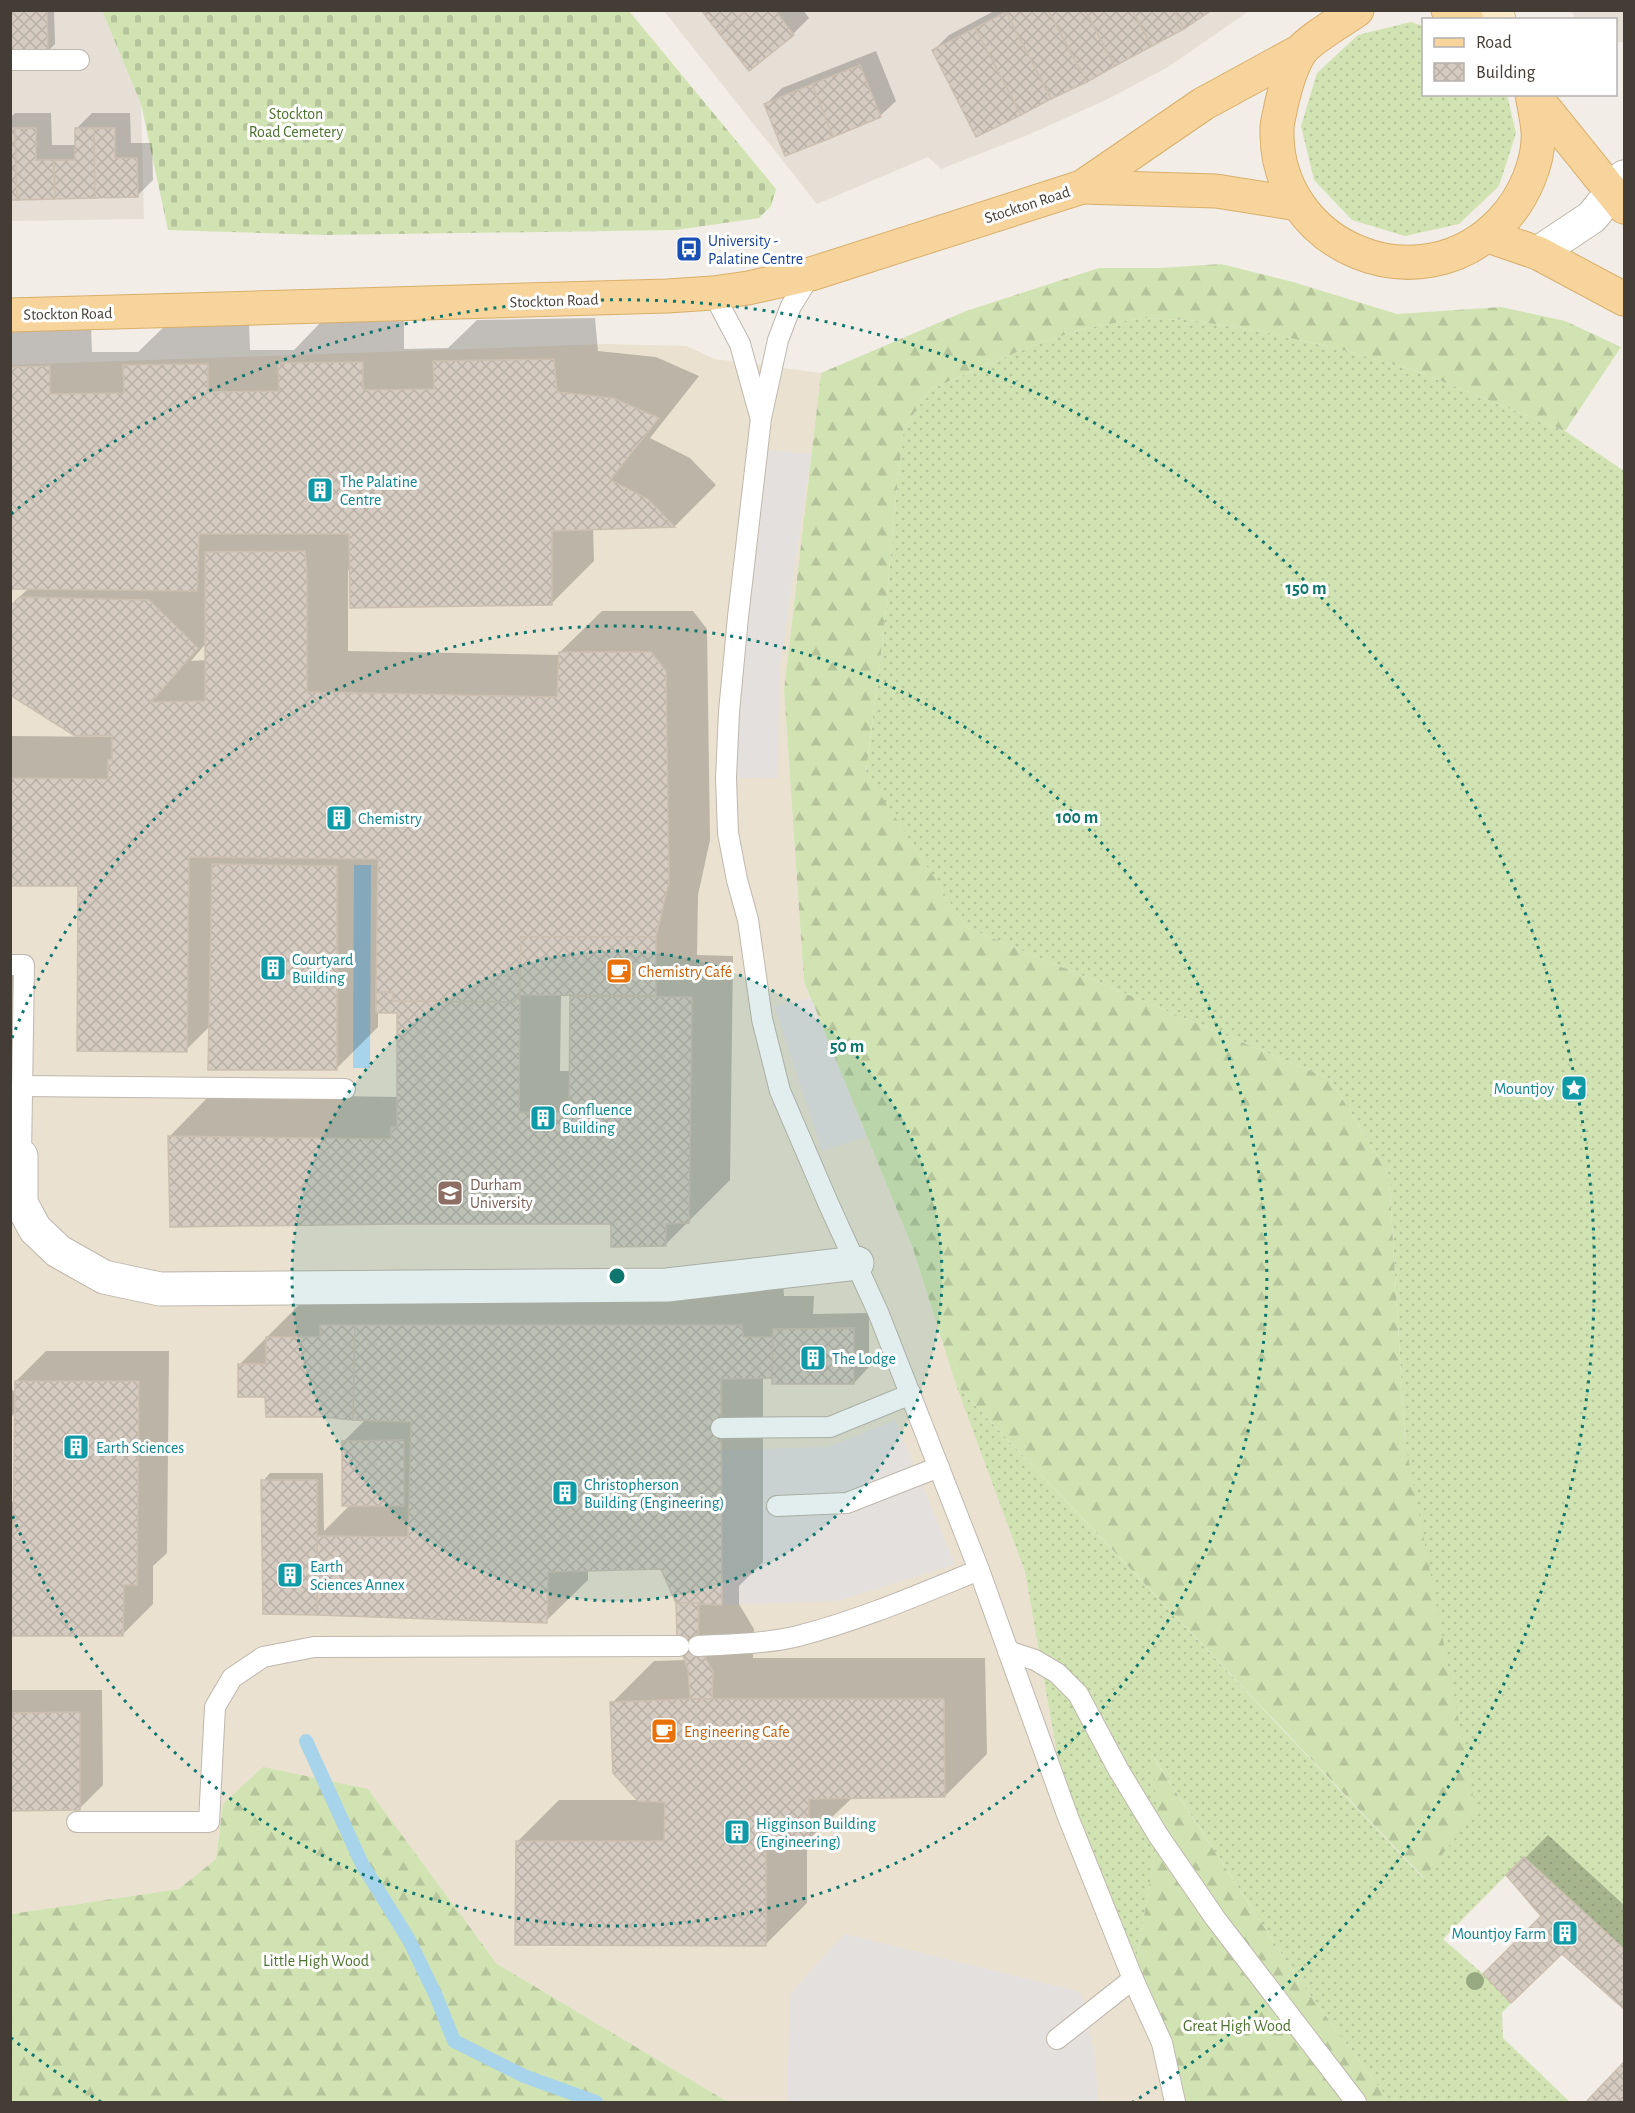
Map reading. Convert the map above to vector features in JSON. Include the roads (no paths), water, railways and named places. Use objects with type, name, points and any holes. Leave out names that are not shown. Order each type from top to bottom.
[{"type":"main road","name":"Stockton Road","points":[[10,315],[336,307],[713,293],[811,274],[1082,187],[1203,104],[1357,10]]},
{"type":"main road","points":[[1448,10],[1463,18]]},
{"type":"main road","points":[[1321,30],[1284,89],[1277,128],[1281,168],[1298,204],[1327,236],[1365,256],[1407,264],[1450,256],[1488,236],[1515,207],[1532,171],[1538,132],[1532,96]]},
{"type":"main road","points":[[1534,96],[1620,192]]},
{"type":"main road","name":"Stockton Road","points":[[1082,187],[1216,190],[1298,204]]},
{"type":"main road","points":[[1488,236],[1538,253],[1624,299]]},
{"type":"street","points":[[1538,253],[1592,217],[1620,192]]},
{"type":"street","points":[[21,1156],[21,1203],[35,1229],[50,1244],[58,1251],[104,1276],[160,1289],[667,1285],[857,1263]]},
{"type":"lane","points":[[10,60],[79,60]]},
{"type":"lane","points":[[811,274],[792,306],[778,340],[761,418],[729,712],[726,778],[728,832],[737,880],[748,920],[762,1019],[780,1091],[829,1205],[857,1263],[911,1394],[979,1570],[1068,1817],[1133,1979],[1162,2043],[1175,2103]]},
{"type":"lane","points":[[713,293],[740,344],[761,418]]},
{"type":"lane","points":[[10,965],[24,965],[21,1156]]},
{"type":"lane","points":[[22,1086],[345,1089]]},
{"type":"lane","points":[[721,1428],[830,1427],[911,1394]]},
{"type":"lane","points":[[777,1506],[847,1503],[939,1467]]},
{"type":"lane","points":[[77,1822],[209,1822],[215,1707],[232,1678],[264,1657],[314,1647],[688,1646],[756,1643],[797,1636],[866,1616],[979,1570]]},
{"type":"lane","points":[[1008,1651],[1035,1660],[1057,1673],[1078,1694],[1118,1769],[1158,1835],[1215,1918],[1356,2103]]},
{"type":"lane","points":[[1056,2039],[1133,1979]]},
{"type":"water","points":[[354,865],[371,865],[370,1068],[353,1068]]},
{"type":"waterway","points":[[306,1741],[362,1864],[409,1940],[436,1996],[454,2041],[524,2076],[596,2102]]},
{"type":"place","name":"University - Palatine Centre","points":[[689,249]]},
{"type":"place","name":"The Palatine Centre","points":[[320,490]]},
{"type":"place","name":"Chemistry","points":[[339,818]]},
{"type":"place","name":"Courtyard Building","points":[[273,968]]},
{"type":"place","name":"Chemistry Café","points":[[619,971]]},
{"type":"place","name":"Mountjoy","points":[[1574,1088]]},
{"type":"place","name":"Confluence Building","points":[[543,1118]]},
{"type":"place","name":"Durham University","points":[[450,1193]]},
{"type":"place","name":"The Lodge","points":[[813,1358]]},
{"type":"place","name":"Earth Sciences","points":[[76,1447]]},
{"type":"place","name":"Christopherson Building (Engineering)","points":[[565,1493]]},
{"type":"place","name":"Earth Sciences Annex","points":[[290,1575]]},
{"type":"place","name":"Engineering Cafe","points":[[664,1731]]},
{"type":"place","name":"Higginson Building (Engineering)","points":[[737,1832]]},
{"type":"place","name":"Mountjoy Farm","points":[[1565,1933]]},
{"type":"park label","name":"Stockton Road Cemetery","points":[[296,122]]},
{"type":"park label","name":"Little High Wood","points":[[316,1960]]},
{"type":"park label","name":"Great High Wood","points":[[1237,2025]]}]
